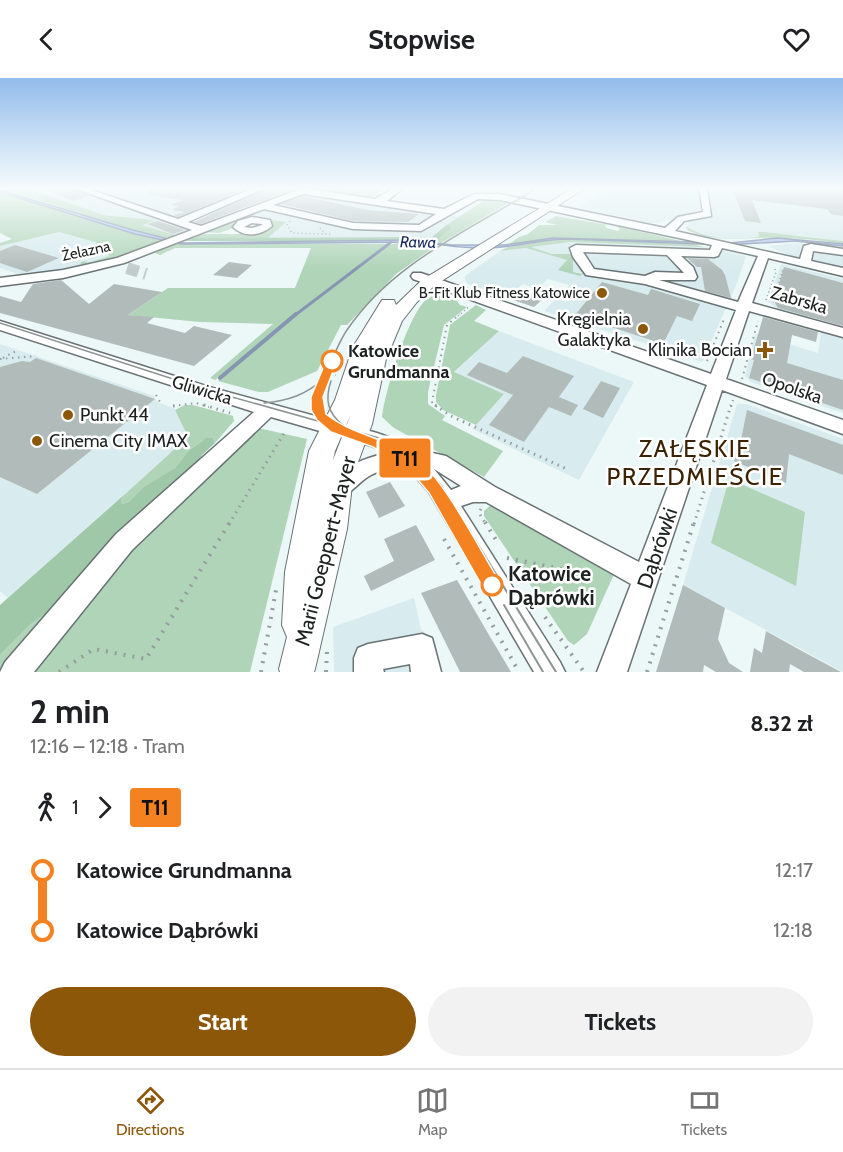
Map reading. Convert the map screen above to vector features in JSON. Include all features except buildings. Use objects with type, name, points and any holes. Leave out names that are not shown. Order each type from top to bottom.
[{"type":"main road","points":[[345,431],[348,394],[363,346],[375,323],[393,298],[421,284],[475,239],[512,216]]},
{"type":"main road","points":[[449,263],[471,257],[528,216]]},
{"type":"main road","name":"Marii Goeppert-Mayer","points":[[296,670],[332,529],[344,465],[345,431]]},
{"type":"main road","name":"Marii Goeppert-Mayer","points":[[296,670],[303,561],[321,456],[345,431]]},
{"type":"street","points":[[136,216],[154,218],[162,216],[198,231],[224,234],[243,231]]},
{"type":"street","points":[[178,222],[193,216]]},
{"type":"street","name":"Żelazna","points":[[0,282],[110,263],[238,216]]},
{"type":"street","points":[[305,216],[352,226],[416,228],[428,224],[440,216]]},
{"type":"street","points":[[601,216],[717,245],[843,272]]},
{"type":"street","points":[[667,232],[681,219],[699,216]]},
{"type":"street","points":[[670,252],[689,270],[691,277],[655,276],[646,280],[590,272],[579,257],[576,248],[670,252],[714,254],[717,245]]},
{"type":"street","points":[[805,264],[808,249],[811,247],[843,252]]},
{"type":"street","name":"Dąbrówki","points":[[612,672],[743,306],[764,255]]},
{"type":"street","points":[[449,263],[450,279],[457,290]]},
{"type":"street","points":[[22,291],[32,278]]},
{"type":"street","name":"Zabrska","points":[[646,280],[843,333]]},
{"type":"street","name":"Opolska","points":[[421,284],[457,290]]},
{"type":"street","name":"Opolska","points":[[421,284],[457,290],[843,427]]},
{"type":"street","name":"Gliwicka","points":[[0,325],[262,415],[345,431],[384,442],[409,457],[423,469],[448,502],[550,672]]},
{"type":"street","points":[[15,672],[124,542],[262,415]]},
{"type":"street","name":"Gliwicka","points":[[338,489],[349,476],[368,465],[409,457],[439,462],[488,498]]},
{"type":"street","name":"Gliwicka","points":[[448,502],[460,495],[477,490],[488,498],[646,579]]},
{"type":"street","points":[[369,672],[368,658],[422,648],[426,672]]},
{"type":"path","points":[[292,216],[287,225],[291,233],[325,234]]},
{"type":"path","points":[[764,304],[776,272],[773,269],[776,262]]},
{"type":"path","points":[[777,307],[772,300],[781,270],[788,268]]},
{"type":"path","points":[[472,304],[447,325],[432,402],[451,417],[569,470]]},
{"type":"path","points":[[749,383],[741,379],[759,315]]},
{"type":"path","points":[[0,359],[18,350]]},
{"type":"path","points":[[0,359],[36,356]]},
{"type":"path","points":[[325,369],[323,374],[337,375]]},
{"type":"path","points":[[156,395],[160,402]]},
{"type":"path","points":[[647,672],[732,402],[740,400]]},
{"type":"path","points":[[59,672],[94,649],[146,659],[286,430],[262,415],[196,403],[173,406]]},
{"type":"path","points":[[488,498],[479,513],[496,540]]},
{"type":"path","points":[[444,539],[519,672]]},
{"type":"path","points":[[507,558],[586,574],[599,565]]},
{"type":"path","points":[[545,617],[584,672]]},
{"type":"shaded area","points":[[110,216],[152,216],[191,229],[173,235],[141,225],[153,220]]},
{"type":"shaded area","points":[[167,216],[189,216],[180,220]]},
{"type":"shaded area","points":[[245,216],[459,216],[432,237],[268,238],[286,222]]},
{"type":"shaded area","points":[[618,216],[843,216],[843,241],[799,235],[716,238],[695,232],[687,227],[689,223],[687,222],[668,219],[659,223]]},
{"type":"shaded area","points":[[59,232],[95,242],[111,256],[84,266],[21,275],[0,268],[0,246]]},
{"type":"shaded area","points":[[570,242],[704,247],[746,256],[737,283],[702,362],[544,311],[569,285],[548,279],[537,289],[523,284],[507,298],[465,281],[465,276],[500,251],[526,248],[568,260],[559,270],[579,276],[582,273],[573,272],[573,254],[552,254],[529,247]]},
{"type":"shaded area","points":[[795,243],[843,248],[843,269],[793,257],[768,246]]},
{"type":"shaded area","points":[[781,264],[843,279],[843,327],[780,310],[768,302]]},
{"type":"shaded area","points":[[499,331],[634,382],[579,480],[472,429],[504,394],[454,373]]},
{"type":"shaded area","points":[[821,332],[843,339],[843,413],[751,382],[745,376],[755,334],[818,353]]},
{"type":"shaded area","points":[[0,344],[154,396],[157,402],[174,408],[188,437],[8,598],[0,591]]},
{"type":"shaded area","points":[[737,404],[746,404],[843,439],[843,672],[683,585]]},
{"type":"shaded area","points":[[414,598],[421,629],[436,644],[441,672],[334,672],[333,627]]},
{"type":"green space","points":[[0,216],[76,216],[135,234],[164,240],[126,255],[84,266],[80,263],[84,261],[88,263],[110,256],[95,242],[59,232],[0,246],[0,243],[12,239],[0,233]]},
{"type":"green space","points":[[87,216],[155,220],[142,225],[175,235],[165,238]]},
{"type":"green space","points":[[245,216],[286,222],[268,238],[187,238],[207,234],[250,233],[270,225],[271,222],[260,219],[219,233],[201,232]]},
{"type":"green space","points":[[461,216],[487,216],[441,243],[436,241],[452,228],[448,224]]},
{"type":"green space","points":[[556,216],[608,225],[605,225],[606,228],[618,231],[620,229],[616,226],[685,242],[561,238],[509,244],[539,225],[557,225],[545,222]]},
{"type":"green space","points":[[448,224],[452,228],[436,241],[177,241],[187,238],[432,237]]},
{"type":"green space","points":[[688,225],[687,227],[695,232],[722,238],[711,237],[700,235],[686,228]]},
{"type":"green space","points":[[758,232],[763,232],[843,241],[843,244],[794,238],[722,238],[759,237]]},
{"type":"green space","points":[[558,239],[693,244],[704,247],[570,242],[531,247],[552,254],[573,254],[573,272],[583,274],[580,276],[558,270],[567,260],[526,248],[500,251],[508,247]]},
{"type":"green space","points":[[174,242],[181,244],[388,244],[321,294],[215,380],[210,378],[273,324],[200,322],[128,315],[168,288],[295,288],[311,248],[175,248],[160,255],[155,253]]},
{"type":"green space","points":[[398,243],[433,248],[396,274],[347,325],[341,325],[317,371],[268,392],[259,392],[218,381],[295,317],[388,245]]},
{"type":"green space","points":[[441,296],[456,300],[460,305],[467,307],[444,325],[428,392],[428,404],[445,416],[442,420],[503,451],[484,477],[394,428],[382,417],[393,373],[412,320],[427,299]]},
{"type":"green space","points":[[476,305],[486,310],[474,321],[499,331],[454,372],[504,394],[476,425],[443,410],[436,402],[436,395],[450,325]]},
{"type":"green space","points":[[185,405],[233,416],[234,421],[215,443],[213,438],[203,440],[188,451],[175,468],[129,502],[122,504],[121,500],[125,494],[188,437],[175,410]]},
{"type":"green space","points":[[258,428],[307,439],[250,672],[28,672],[133,544]]},
{"type":"green space","points":[[206,438],[213,438],[215,443],[202,455],[194,469],[140,513],[67,598],[31,624],[0,655],[0,605],[125,494],[121,500],[122,504],[129,502],[143,488],[175,468],[188,451]]},
{"type":"green space","points":[[729,479],[805,512],[796,586],[711,543]]},
{"type":"green space","points":[[492,504],[615,572],[587,634],[574,645],[568,641],[484,516],[484,511]]},
{"type":"green space","points":[[67,598],[0,672],[0,655],[31,624]]},
{"type":"water","points":[[76,216],[85,216],[184,243],[413,240],[452,245],[504,245],[553,238],[730,243],[777,238],[843,244],[843,246],[795,241],[725,245],[568,239],[482,248],[452,246],[422,242],[181,244],[135,234]]},
{"type":"waterway","name":"Rawa","points":[[388,244],[392,241]]},
{"type":"waterway","points":[[294,316],[390,243]]},
{"type":"waterway","points":[[220,378],[296,314]]},
{"type":"tunnel","points":[[127,268],[146,274]]},
{"type":"tram line","points":[[328,424],[321,413],[318,401],[333,358],[347,330],[366,306],[410,266],[490,216]]},
{"type":"tram line","points":[[0,323],[207,390],[328,424]]},
{"type":"tram line","name":"T11","points":[[332,361],[316,402],[321,417],[335,429],[378,443],[414,464],[435,489],[492,585]]},
{"type":"tram line","points":[[264,403],[296,396],[323,379]]},
{"type":"tram line","points":[[331,381],[328,394],[329,405],[334,416],[343,425]]},
{"type":"tram line","points":[[328,424],[386,440],[418,459],[441,485],[465,524]]},
{"type":"tram line","points":[[464,522],[556,672]]},
{"type":"tram line","points":[[504,605],[543,672]]},
{"type":"place","name":"B-Fit Klub Fitness Katowice","points":[[602,293]]},
{"type":"place","name":"Kręgielnia Galaktyka","points":[[643,329]]},
{"type":"place","name":"Klinika Bocian","points":[[765,350]]},
{"type":"place","name":"Katowice Grundmanna","points":[[332,361]]},
{"type":"place","name":"Punkt 44","points":[[68,415]]},
{"type":"place","name":"Cinema City IMAX","points":[[37,441]]},
{"type":"place","name":"Katowice Dąbrówki","points":[[492,585]]},
{"type":"district","name":"ZAŁĘSKIE PRZEDMIEŚCIE","points":[[695,462]]}]
